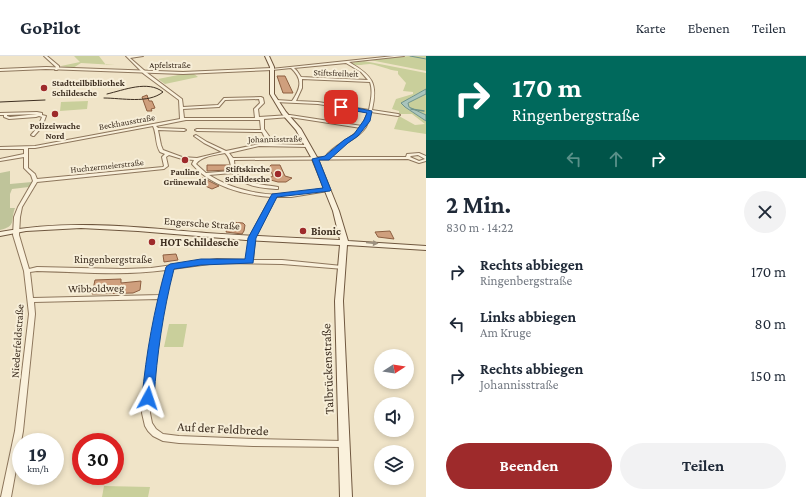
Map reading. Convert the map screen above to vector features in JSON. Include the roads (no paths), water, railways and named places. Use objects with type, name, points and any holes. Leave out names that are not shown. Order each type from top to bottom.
[{"type":"main road","points":[[267,56],[272,94],[276,101]]},
{"type":"main road","name":"Talbrückenstraße","points":[[276,101],[286,116],[298,129],[315,159],[336,211],[344,241],[339,301],[346,497]]},
{"type":"main road","name":"Engersche Straße","points":[[0,234],[16,231],[74,226],[252,238],[344,241],[426,248]]},
{"type":"street","points":[[45,56],[58,67],[56,69]]},
{"type":"street","points":[[128,57],[142,56]]},
{"type":"street","points":[[269,71],[403,56]]},
{"type":"street","points":[[128,57],[145,73],[180,99],[182,102],[182,120]]},
{"type":"street","points":[[327,158],[364,127],[374,96],[371,81],[363,72],[346,62]]},
{"type":"street","points":[[127,72],[137,70],[138,66]]},
{"type":"street","points":[[292,68],[301,78],[301,87],[294,101]]},
{"type":"street","name":"Apfelstraße","points":[[0,70],[56,69],[145,73],[269,71]]},
{"type":"street","name":"Stiftsfreiheit","points":[[301,78],[371,81]]},
{"type":"street","points":[[181,108],[219,106],[224,99],[261,98],[262,103],[256,109],[257,119]]},
{"type":"street","points":[[276,101],[294,101],[398,115]]},
{"type":"street","points":[[0,114],[41,114],[40,115],[44,116],[42,122],[33,134]]},
{"type":"street","name":"Beckhausstraße","points":[[0,148],[26,148],[182,120],[257,119],[286,116],[364,127]]},
{"type":"street","points":[[262,118],[263,130],[268,136],[271,145]]},
{"type":"street","points":[[154,125],[157,129],[160,150],[168,154]]},
{"type":"street","points":[[157,129],[184,130]]},
{"type":"street","points":[[197,130],[263,130]]},
{"type":"street","points":[[196,136],[208,145],[226,151],[232,159],[233,172],[241,179],[251,184],[276,188]]},
{"type":"street","name":"Johannisstraße","points":[[168,154],[197,159],[245,147],[271,145],[307,146]]},
{"type":"street","points":[[26,148],[26,168],[33,175],[35,181]]},
{"type":"street","name":"Huchzermeierstraße","points":[[35,181],[164,168],[166,166],[164,156],[168,154]]},
{"type":"street","points":[[408,158],[409,155],[415,154],[426,159]]},
{"type":"street","points":[[0,160],[25,155]]},
{"type":"street","points":[[232,159],[408,158],[416,162],[426,159]]},
{"type":"street","points":[[197,159],[194,162],[195,166],[206,174],[240,190],[274,196],[328,190]]},
{"type":"street","points":[[206,174],[233,172]]},
{"type":"street","name":"Niederfeldstraße","points":[[6,497],[19,430],[32,314],[27,271],[16,231],[17,217],[20,207],[35,181]]},
{"type":"street","points":[[250,261],[252,238],[274,196]]},
{"type":"street","name":"Ringenbergstraße","points":[[27,271],[37,269],[124,271],[209,262],[250,261],[282,262],[342,268]]},
{"type":"street","name":"Auf der Feldbrede","points":[[170,267],[162,297],[152,351],[146,413],[147,424],[151,431],[160,436],[211,441],[343,444]]},
{"type":"street","name":"Wibboldweg","points":[[31,300],[162,297]]},
{"type":"water","points":[[426,89],[426,94],[408,103],[409,107],[426,115],[426,121],[401,103]]},
{"type":"waterway","points":[[410,56],[426,59]]},
{"type":"waterway","points":[[411,109],[424,111]]},
{"type":"tram line","points":[[104,98],[142,99],[157,96],[163,92],[157,88],[143,86],[128,88],[107,94]]},
{"type":"tram line","points":[[0,102],[45,100]]},
{"type":"place","name":"Stadtteilbibliothek Schildesche","points":[[44,88]]},
{"type":"place","name":"Polizeiwache Nord","points":[[55,114]]},
{"type":"place","name":"Pauline Grünewald","points":[[185,160]]},
{"type":"place","name":"Stiftskirche Schildesche","points":[[278,174]]},
{"type":"place","name":"Bionic","points":[[303,231]]},
{"type":"place","name":"HOT Schildesche","points":[[152,242]]}]
